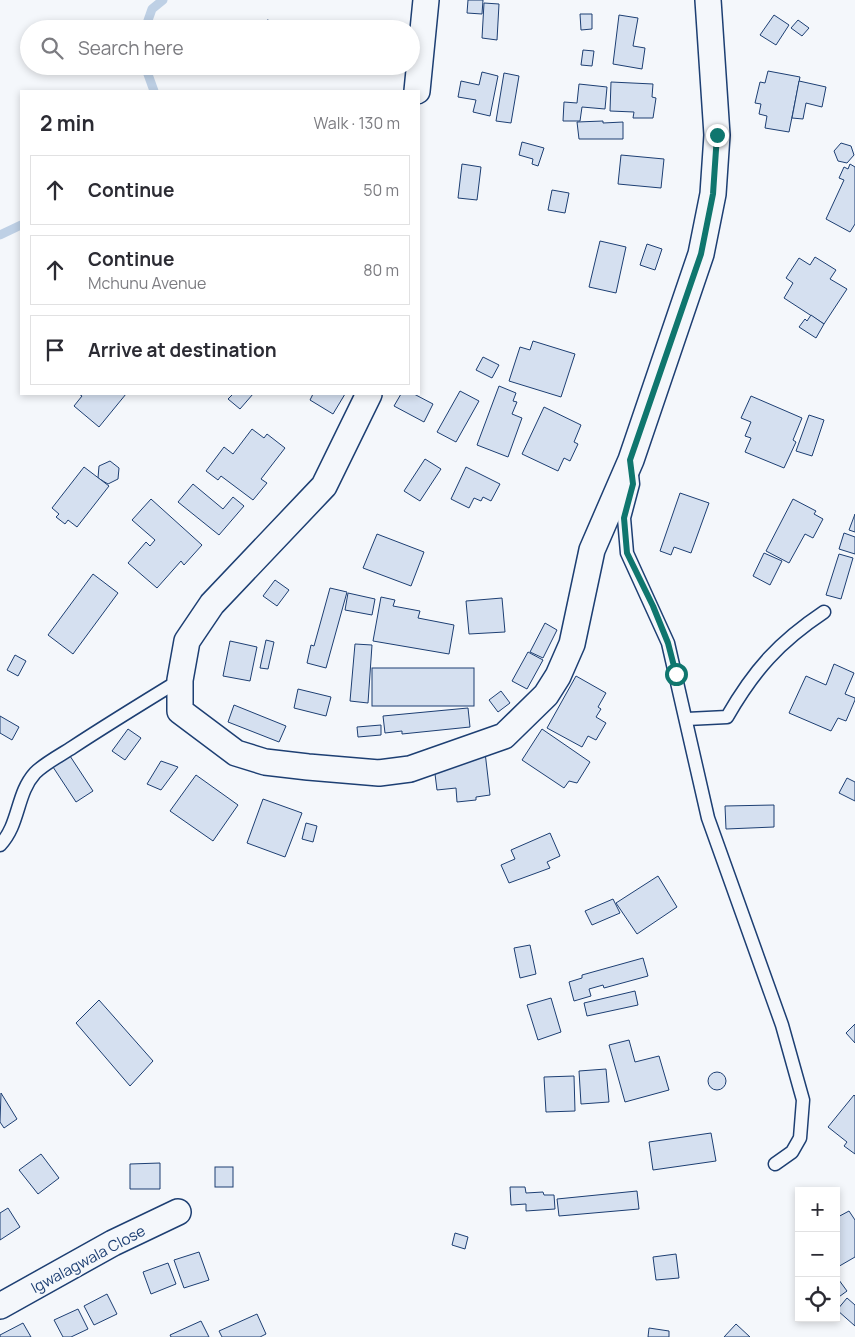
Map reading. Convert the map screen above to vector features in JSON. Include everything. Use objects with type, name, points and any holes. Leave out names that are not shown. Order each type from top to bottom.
[{"type":"street","points":[[420,68],[426,0]]},
{"type":"street","points":[[369,395],[324,486],[212,604],[187,641],[180,680],[180,710],[236,753],[265,762],[348,772],[410,769],[504,736],[546,694],[558,676],[572,644],[592,550],[630,460],[701,254],[713,194],[717,135],[708,0]]},
{"type":"street","points":[[418,90],[419,75]]},
{"type":"street","name":"Igwalagwala Close","points":[[0,1306],[113,1243],[178,1212]]},
{"type":"lane","points":[[630,460],[633,484],[624,518],[627,553],[668,643],[687,719],[708,818],[782,1024],[803,1100],[800,1138],[792,1152],[775,1164]]},
{"type":"lane","points":[[687,719],[727,717],[738,698],[775,649],[824,612]]},
{"type":"lane","points":[[0,844],[9,835],[16,821],[23,794],[35,773],[104,726],[180,680]]},
{"type":"building","points":[[468,0],[483,0],[482,14],[467,13]]},
{"type":"building","points":[[484,3],[499,4],[497,40],[482,38]]},
{"type":"building","points":[[580,14],[592,14],[592,29],[581,30]]},
{"type":"building","points":[[619,15],[638,18],[633,46],[645,48],[642,69],[613,64]]},
{"type":"building","points":[[774,15],[789,25],[776,45],[760,35]]},
{"type":"building","points":[[798,20],[809,28],[802,36],[791,28]]},
{"type":"building","points":[[583,50],[594,51],[592,66],[581,65]]},
{"type":"building","points":[[768,71],[800,77],[789,132],[765,128],[767,116],[759,114],[761,104],[755,103],[760,82],[765,83]]},
{"type":"building","points":[[482,72],[498,76],[490,116],[473,112],[476,100],[458,97],[461,81],[479,85]]},
{"type":"building","points":[[504,73],[519,76],[511,123],[496,121]]},
{"type":"building","points":[[799,81],[826,87],[822,107],[806,103],[803,119],[792,118]]},
{"type":"building","points":[[611,82],[653,84],[652,97],[656,98],[653,118],[633,118],[634,112],[610,111]]},
{"type":"building","points":[[579,84],[607,87],[605,109],[582,107],[580,121],[563,121],[564,102],[577,103]]},
{"type":"building","points":[[603,121],[603,123],[623,122],[623,139],[579,139],[577,122]]},
{"type":"building","points":[[522,142],[544,148],[538,166],[532,164],[533,159],[519,155]]},
{"type":"building","points":[[841,143],[851,146],[854,155],[847,163],[838,161],[834,151]]},
{"type":"building","points":[[621,155],[664,159],[661,188],[618,184]]},
{"type":"building","points":[[462,164],[481,167],[477,200],[458,198]]},
{"type":"building","points":[[850,164],[855,167],[855,224],[850,232],[826,219],[844,180],[839,178],[844,167],[848,169]]},
{"type":"building","points":[[552,190],[569,193],[565,213],[548,210]]},
{"type":"building","points":[[600,241],[626,247],[616,293],[589,287]]},
{"type":"building","points":[[647,244],[662,249],[655,270],[640,265]]},
{"type":"building","points":[[815,257],[836,270],[830,279],[847,289],[824,324],[784,298],[793,283],[786,278],[799,258],[810,265]]},
{"type":"building","points":[[811,315],[824,324],[816,338],[799,327]]},
{"type":"building","points":[[533,341],[575,354],[561,397],[509,381],[520,347],[530,350]]},
{"type":"building","points":[[483,357],[499,365],[492,378],[476,370]]},
{"type":"building","points":[[499,386],[516,393],[513,401],[517,402],[512,414],[522,418],[508,457],[477,445]]},
{"type":"building","points":[[460,391],[479,401],[456,442],[437,432]]},
{"type":"building","points":[[80,395],[125,395],[99,427],[74,406],[82,396]]},
{"type":"building","points":[[232,395],[252,395],[240,409],[228,399]]},
{"type":"building","points":[[312,395],[344,395],[333,414],[310,400]]},
{"type":"building","points":[[400,395],[416,395],[433,404],[424,422],[394,406]]},
{"type":"building","points":[[751,396],[802,418],[793,440],[796,442],[784,468],[745,452],[751,438],[745,436],[751,422],[741,418]]},
{"type":"building","points":[[544,407],[581,425],[574,442],[578,444],[570,461],[564,458],[558,471],[522,454]]},
{"type":"building","points":[[809,415],[824,420],[812,456],[796,451]]},
{"type":"building","points":[[252,429],[264,438],[267,434],[285,448],[261,479],[267,483],[253,500],[221,476],[218,480],[206,471],[224,447],[233,454]]},
{"type":"building","points":[[425,459],[441,469],[420,501],[404,491]]},
{"type":"building","points":[[110,461],[119,468],[118,479],[108,484],[98,478],[99,466]]},
{"type":"building","points":[[84,467],[109,486],[77,527],[68,520],[65,524],[56,517],[59,514],[52,508]]},
{"type":"building","points":[[466,467],[500,484],[491,501],[483,497],[481,501],[474,498],[469,508],[451,499]]},
{"type":"building","points":[[193,484],[223,509],[233,497],[244,506],[219,535],[178,502]]},
{"type":"building","points":[[680,493],[709,503],[691,553],[674,547],[671,555],[660,551]]},
{"type":"building","points":[[151,499],[202,545],[184,565],[181,561],[157,588],[128,563],[146,542],[150,546],[155,540],[132,520]]},
{"type":"building","points":[[793,499],[816,511],[814,514],[823,519],[813,538],[805,534],[789,563],[766,551]]},
{"type":"building","points":[[855,514],[855,532],[849,530]]},
{"type":"building","points":[[844,533],[855,537],[855,554],[839,549]]},
{"type":"building","points":[[377,534],[424,552],[411,586],[363,568]]},
{"type":"building","points":[[764,553],[782,561],[770,585],[753,576]]},
{"type":"building","points":[[839,554],[853,558],[841,599],[826,595]]},
{"type":"building","points":[[93,574],[118,593],[73,654],[48,635]]},
{"type":"building","points":[[275,580],[289,590],[277,606],[263,596]]},
{"type":"building","points":[[330,588],[347,592],[326,668],[307,663],[311,645],[314,646]]},
{"type":"building","points":[[348,593],[375,599],[372,615],[345,610]]},
{"type":"building","points":[[381,597],[395,600],[393,606],[420,611],[418,618],[454,625],[449,654],[373,641]]},
{"type":"building","points":[[502,598],[505,632],[469,634],[466,601]]},
{"type":"building","points":[[545,623],[557,630],[543,658],[530,652]]},
{"type":"building","points":[[266,640],[274,642],[268,669],[260,668]]},
{"type":"building","points":[[230,641],[257,647],[250,681],[223,676]]},
{"type":"building","points":[[355,644],[372,645],[368,703],[350,701]]},
{"type":"building","points":[[528,652],[543,660],[527,689],[512,681]]},
{"type":"building","points":[[15,655],[26,661],[18,676],[7,670]]},
{"type":"building","points":[[834,664],[854,673],[845,694],[855,698],[855,700],[846,721],[838,718],[831,731],[789,713],[806,676],[826,685]]},
{"type":"building","points":[[372,668],[474,668],[474,706],[372,706]]},
{"type":"building","points":[[576,676],[606,693],[598,707],[601,709],[596,717],[606,723],[596,740],[588,736],[582,747],[547,728]]},
{"type":"building","points":[[298,689],[331,697],[326,716],[294,708]]},
{"type":"building","points":[[501,691],[510,703],[498,712],[489,700]]},
{"type":"building","points":[[234,705],[286,726],[279,742],[228,722]]},
{"type":"building","points":[[468,708],[470,727],[402,734],[402,731],[385,733],[383,716]]},
{"type":"building","points":[[0,716],[19,727],[12,740],[0,733]]},
{"type":"building","points":[[381,725],[381,735],[358,737],[357,727]]},
{"type":"building","points":[[128,729],[141,738],[125,760],[112,751]]},
{"type":"building","points":[[542,729],[590,762],[577,783],[569,781],[564,788],[522,760]]},
{"type":"building","points":[[485,752],[490,795],[476,797],[476,800],[457,802],[456,788],[437,790],[434,766]]},
{"type":"building","points":[[70,756],[93,791],[76,802],[53,767]]},
{"type":"building","points":[[161,761],[178,767],[161,790],[147,784]]},
{"type":"building","points":[[196,775],[238,805],[213,841],[170,811]]},
{"type":"building","points":[[847,778],[855,782],[855,801],[839,793]]},
{"type":"building","points":[[263,799],[302,813],[285,857],[247,843]]},
{"type":"building","points":[[774,805],[774,827],[726,829],[725,806]]},
{"type":"building","points":[[306,823],[317,826],[313,842],[302,839]]},
{"type":"building","points":[[550,833],[560,856],[547,862],[550,868],[509,883],[501,865],[515,859],[511,850]]},
{"type":"building","points":[[658,876],[677,907],[637,934],[616,903]]},
{"type":"building","points":[[613,899],[620,913],[592,925],[585,911]]},
{"type":"building","points":[[530,945],[536,974],[520,978],[514,948]]},
{"type":"building","points":[[643,958],[648,976],[604,988],[603,985],[589,989],[591,996],[574,1001],[569,982],[582,978],[582,975]]},
{"type":"building","points":[[635,991],[638,1005],[587,1016],[584,1003]]},
{"type":"building","points":[[551,998],[561,1032],[538,1040],[527,1005]]},
{"type":"building","points":[[99,1000],[153,1061],[130,1086],[76,1023]]},
{"type":"building","points":[[855,1024],[855,1043],[846,1033]]},
{"type":"building","points":[[629,1040],[635,1062],[659,1056],[669,1090],[625,1102],[609,1045]]},
{"type":"building","points":[[606,1069],[609,1102],[581,1104],[579,1071]]},
{"type":"building","points":[[717,1072],[723,1075],[726,1081],[723,1087],[717,1090],[711,1087],[708,1081],[711,1075]]},
{"type":"building","points":[[574,1076],[575,1111],[546,1112],[544,1077]]},
{"type":"building","points":[[1,1093],[17,1119],[4,1128],[0,1122]]},
{"type":"building","points":[[854,1095],[855,1154],[844,1146],[847,1142],[828,1127]]},
{"type":"building","points":[[711,1133],[716,1161],[653,1170],[649,1142]]},
{"type":"building","points":[[41,1154],[59,1178],[38,1194],[19,1170]]},
{"type":"building","points":[[160,1163],[160,1189],[130,1189],[130,1164]]},
{"type":"building","points":[[215,1167],[233,1167],[233,1187],[215,1187]]},
{"type":"building","points":[[510,1187],[525,1187],[526,1193],[543,1192],[544,1195],[554,1195],[555,1209],[526,1211],[526,1204],[511,1205]]},
{"type":"building","points":[[637,1191],[639,1209],[559,1216],[557,1199]]},
{"type":"building","points":[[8,1208],[20,1227],[0,1240],[0,1213]]},
{"type":"building","points":[[849,1211],[855,1220],[855,1257],[840,1266],[840,1232],[840,1216]]},
{"type":"building","points":[[455,1233],[468,1237],[465,1249],[452,1245]]},
{"type":"building","points":[[199,1252],[209,1280],[184,1288],[174,1260]]},
{"type":"building","points":[[676,1254],[679,1278],[656,1280],[653,1257]]},
{"type":"building","points":[[168,1263],[176,1284],[151,1294],[143,1272]]},
{"type":"building","points":[[840,1281],[847,1291],[840,1296]]},
{"type":"building","points":[[107,1294],[117,1314],[94,1325],[84,1306]]},
{"type":"building","points":[[847,1298],[855,1305],[855,1326],[840,1313],[840,1306]]},
{"type":"building","points":[[78,1309],[88,1329],[71,1337],[63,1337],[54,1320]]},
{"type":"building","points":[[257,1314],[266,1334],[260,1337],[222,1337],[219,1331]]},
{"type":"building","points":[[201,1321],[209,1337],[171,1337],[170,1335]]},
{"type":"building","points":[[23,1323],[31,1337],[0,1337],[0,1335]]},
{"type":"building","points":[[736,1324],[750,1337],[724,1337]]},
{"type":"building","points":[[649,1328],[669,1331],[669,1337],[648,1337]]},
{"type":"waterway","points":[[148,20],[152,9],[163,0]]},
{"type":"waterway","points":[[148,75],[154,90]]},
{"type":"waterway","points":[[0,235],[20,225]]},
{"type":"route","points":[[676,674],[668,643],[653,606],[627,553],[624,518],[633,484],[630,460],[701,254],[713,194],[717,135]]}]
